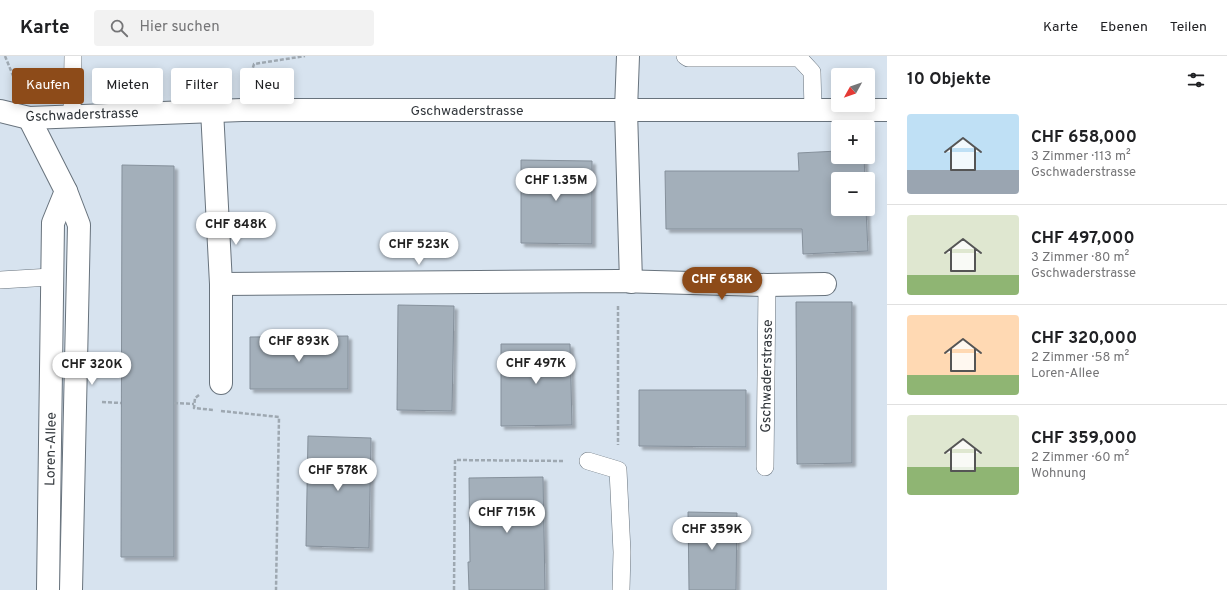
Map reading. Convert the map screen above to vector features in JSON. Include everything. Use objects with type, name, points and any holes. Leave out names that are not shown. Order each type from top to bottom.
[{"type":"street","points":[[625,281],[626,110],[628,56]]},
{"type":"street","name":"Gschwaderstrasse","points":[[0,111],[29,118],[212,110],[887,110]]},
{"type":"street","points":[[212,110],[221,284],[222,383]]},
{"type":"street","name":"Loren-Allee","points":[[29,118],[66,191],[79,225],[71,590]]},
{"type":"street","name":"Loren-Allee","points":[[48,590],[51,277],[53,223],[66,191]]},
{"type":"street","points":[[221,284],[625,281],[767,285],[825,284]]},
{"type":"lane","points":[[72,116],[73,56]]},
{"type":"lane","points":[[685,56],[688,58],[798,58],[812,72],[813,109]]},
{"type":"lane","points":[[0,280],[51,277]]},
{"type":"lane","name":"Gschwaderstrasse","points":[[765,467],[767,285]]},
{"type":"lane","points":[[588,461],[618,470],[622,552],[621,590]]},
{"type":"path","points":[[242,110],[254,64],[305,56]]},
{"type":"path","points":[[618,470],[625,281]]},
{"type":"path","points":[[222,383],[209,386],[195,398],[194,408],[279,417],[276,590]]},
{"type":"path","points":[[174,403],[194,404]]},
{"type":"path","points":[[454,590],[455,460],[588,461]]},
{"type":"building","points":[[831,151],[831,164],[864,164],[865,172],[831,172],[831,216],[866,216],[868,251],[803,254],[802,229],[666,229],[665,171],[799,171],[798,153]]},
{"type":"building","points":[[521,160],[592,161],[592,244],[521,243]]},
{"type":"building","points":[[122,165],[174,166],[174,557],[121,557]]},
{"type":"building","points":[[796,302],[852,302],[852,463],[797,464]]},
{"type":"building","points":[[398,305],[454,306],[452,411],[397,410]]},
{"type":"building","points":[[348,336],[348,389],[250,389],[250,337]]},
{"type":"building","points":[[501,344],[570,344],[572,425],[501,426]]},
{"type":"building","points":[[639,390],[746,390],[746,447],[639,446]]},
{"type":"building","points":[[308,436],[371,438],[369,548],[306,546]]},
{"type":"building","points":[[543,477],[545,590],[469,590],[469,478]]},
{"type":"building","points":[[688,512],[737,513],[736,590],[689,590]]}]
